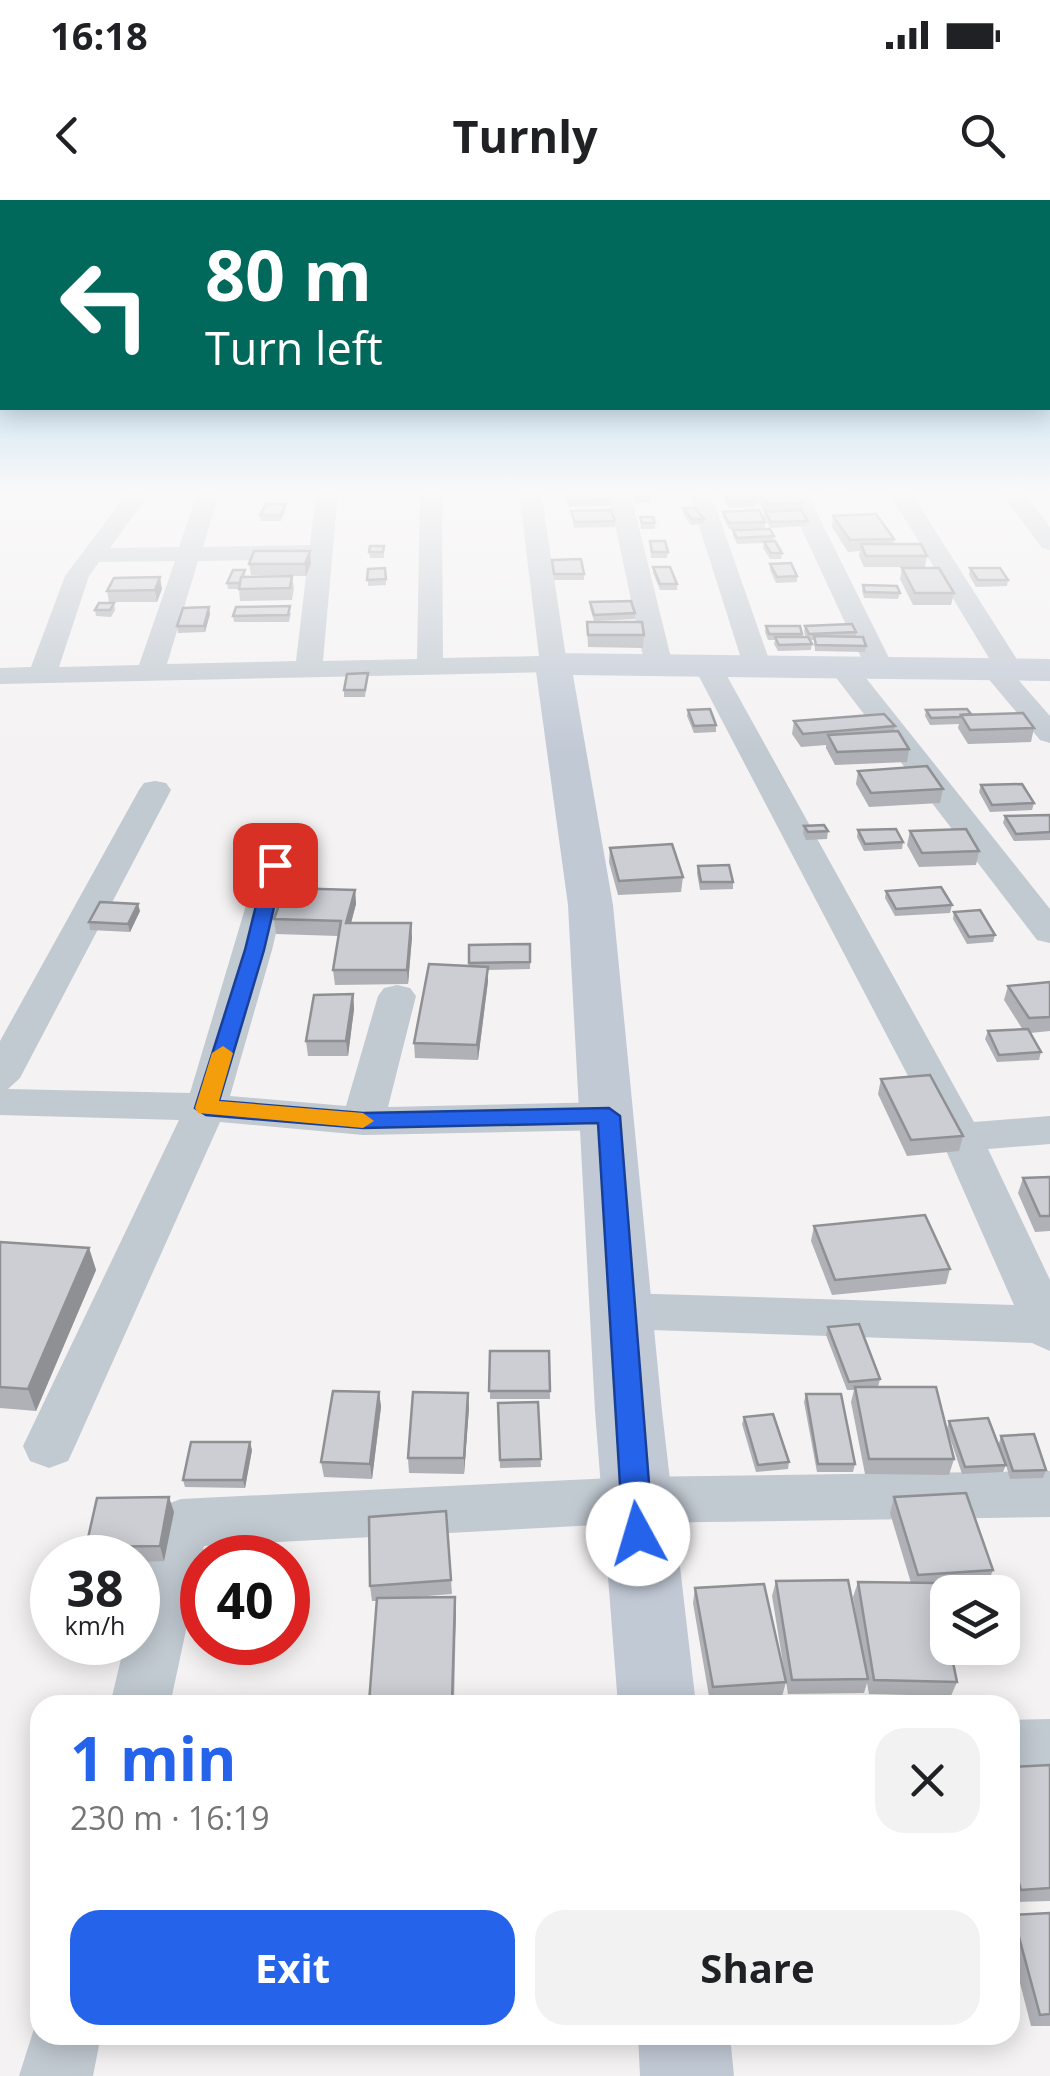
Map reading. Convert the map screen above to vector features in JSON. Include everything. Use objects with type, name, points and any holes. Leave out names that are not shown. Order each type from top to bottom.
[{"type":"street","points":[[42,675],[76,579]]},
{"type":"street","points":[[150,674],[180,579]]},
{"type":"street","points":[[309,670],[318,579]]},
{"type":"street","points":[[430,579],[430,666]]},
{"type":"street","points":[[542,579],[583,837],[609,1116],[634,1500],[657,1695]]},
{"type":"street","points":[[639,579],[659,666]]},
{"type":"street","points":[[728,579],[758,668]]},
{"type":"street","points":[[829,579],[863,670],[1050,932]]},
{"type":"street","points":[[958,579],[1018,670],[1050,734]]},
{"type":"street","points":[[0,676],[553,664],[1018,670]]},
{"type":"street","points":[[621,1311],[1048,1329],[961,1138],[708,667]]},
{"type":"street","points":[[0,1078],[155,790]]},
{"type":"street","points":[[49,1446],[206,1108],[254,950],[275,865]]},
{"type":"street","points":[[363,1121],[397,996]]},
{"type":"street","points":[[0,1102],[206,1108],[363,1121],[609,1116]]},
{"type":"street","points":[[961,1138],[1050,1130]]},
{"type":"street","points":[[142,1695],[181,1523],[634,1500],[1050,1494]]},
{"type":"street","points":[[1020,1750],[1050,1750]]},
{"type":"street","points":[[56,2076],[63,2045]]},
{"type":"street","points":[[685,2045],[688,2076]]},
{"type":"building","points":[[114,579],[159,579],[155,590],[107,591]]},
{"type":"building","points":[[241,579],[292,579],[290,588],[239,589]]},
{"type":"building","points":[[658,579],[675,579],[677,584],[660,584]]},
{"type":"building","points":[[907,579],[945,579],[954,593],[915,593]]},
{"type":"building","points":[[863,585],[897,586],[900,593],[865,592]]},
{"type":"building","points":[[631,601],[635,613],[594,615],[590,602]]},
{"type":"building","points":[[99,603],[114,603],[110,610],[95,610]]},
{"type":"building","points":[[290,606],[288,615],[233,616],[236,607]]},
{"type":"building","points":[[209,607],[204,626],[177,626],[183,608]]},
{"type":"building","points":[[587,622],[642,622],[644,635],[588,635]]},
{"type":"building","points":[[852,624],[856,632],[809,634],[805,626]]},
{"type":"building","points":[[766,626],[800,626],[802,634],[769,634]]},
{"type":"building","points":[[814,636],[863,637],[866,646],[816,645]]},
{"type":"building","points":[[775,637],[808,637],[812,644],[779,645]]},
{"type":"building","points":[[368,673],[365,690],[344,690],[347,674]]},
{"type":"building","points":[[710,709],[716,725],[694,726],[688,710]]},
{"type":"building","points":[[967,709],[971,714],[931,718],[926,710]]},
{"type":"building","points":[[1023,713],[1034,728],[970,730],[961,715]]},
{"type":"building","points":[[884,714],[895,726],[803,734],[794,721]]},
{"type":"building","points":[[898,731],[909,749],[837,752],[828,735]]},
{"type":"building","points":[[927,766],[943,789],[871,793],[858,771]]},
{"type":"building","points":[[1022,784],[1034,803],[992,805],[981,785]]},
{"type":"building","points":[[1050,815],[1050,832],[1016,834],[1005,816]]},
{"type":"building","points":[[824,825],[828,831],[808,832],[804,826]]},
{"type":"building","points":[[896,829],[903,842],[865,844],[858,830]]},
{"type":"building","points":[[966,829],[979,851],[922,853],[910,831]]},
{"type":"building","points":[[672,844],[683,877],[619,881],[610,848]]},
{"type":"building","points":[[729,865],[733,882],[701,882],[698,866]]},
{"type":"building","points":[[941,887],[952,905],[896,909],[886,891]]},
{"type":"building","points":[[285,888],[355,890],[346,923],[411,923],[407,970],[333,970],[341,921],[274,919]]},
{"type":"building","points":[[100,902],[138,904],[128,924],[89,922]]},
{"type":"building","points":[[980,910],[995,935],[969,937],[954,912]]},
{"type":"building","points":[[530,944],[530,962],[469,963],[469,945]]},
{"type":"building","points":[[429,964],[488,967],[477,1045],[414,1043]]},
{"type":"building","points":[[1050,982],[1050,1017],[1029,1018],[1008,986]]},
{"type":"building","points":[[353,994],[346,1041],[306,1041],[314,995]]},
{"type":"building","points":[[1028,1029],[1041,1052],[999,1055],[988,1031]]},
{"type":"building","points":[[930,1075],[963,1136],[911,1140],[881,1079]]},
{"type":"building","points":[[1050,1177],[1050,1216],[1040,1216],[1023,1178]]},
{"type":"building","points":[[925,1215],[950,1269],[835,1280],[814,1226]]},
{"type":"building","points":[[0,1242],[89,1248],[28,1389],[0,1387]]},
{"type":"building","points":[[859,1324],[880,1379],[849,1382],[828,1327]]},
{"type":"building","points":[[490,1351],[549,1351],[550,1391],[489,1391]]},
{"type":"building","points":[[855,1387],[936,1387],[954,1459],[869,1459]]},
{"type":"building","points":[[333,1391],[379,1392],[370,1464],[321,1462]]},
{"type":"building","points":[[413,1392],[468,1393],[464,1458],[408,1458]]},
{"type":"building","points":[[806,1394],[841,1394],[855,1464],[818,1464]]},
{"type":"building","points":[[538,1402],[541,1459],[500,1460],[498,1403]]},
{"type":"building","points":[[773,1414],[789,1462],[758,1465],[744,1417]]},
{"type":"building","points":[[988,1418],[1006,1465],[965,1467],[949,1421]]},
{"type":"building","points":[[1034,1434],[1046,1470],[1013,1471],[1001,1436]]},
{"type":"building","points":[[191,1442],[250,1442],[243,1480],[183,1480]]},
{"type":"building","points":[[966,1493],[993,1570],[918,1575],[894,1497]]},
{"type":"building","points":[[169,1497],[160,1546],[160,1535],[89,1535],[97,1498]]},
{"type":"building","points":[[446,1511],[451,1580],[370,1586],[369,1517]]},
{"type":"building","points":[[848,1580],[868,1679],[792,1680],[776,1581]]},
{"type":"building","points":[[858,1582],[930,1583],[930,1665],[954,1665],[957,1682],[874,1680]]},
{"type":"building","points":[[764,1584],[786,1682],[713,1687],[695,1588]]},
{"type":"building","points":[[455,1597],[452,1695],[370,1695],[377,1598]]},
{"type":"building","points":[[1050,1765],[1050,1888],[1021,1890],[1020,1887],[1020,1766]]},
{"type":"building","points":[[1050,1913],[1050,2014],[1040,2015],[1020,1941],[1020,1915]]},
{"type":"slow traffic","points":[[223,1053],[206,1108],[363,1121]]},
{"type":"route","points":[[275,865],[254,950],[206,1108],[363,1121],[609,1116],[638,1534]]}]
